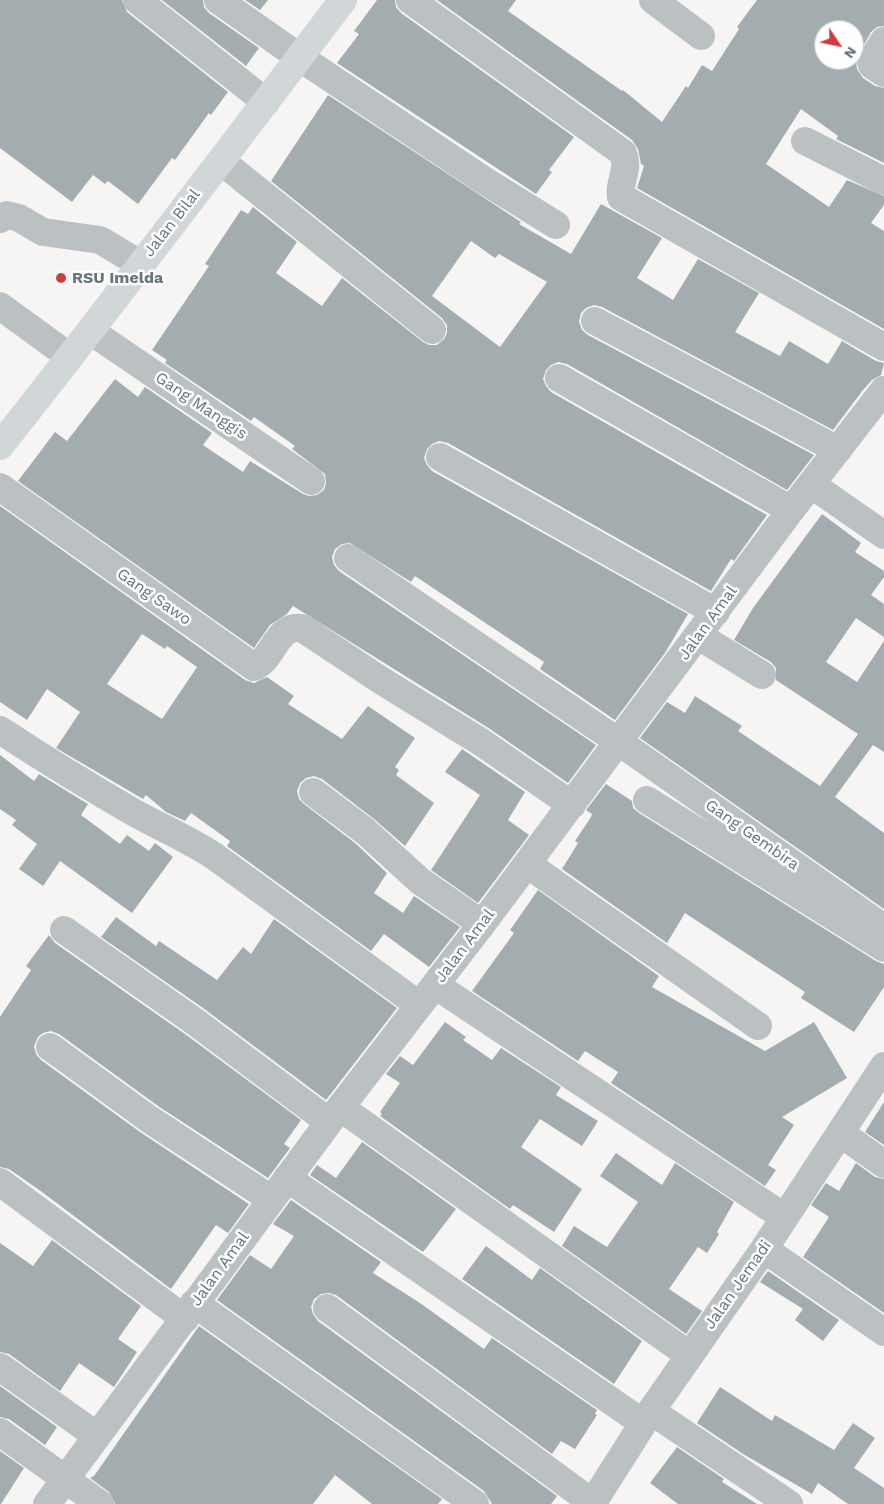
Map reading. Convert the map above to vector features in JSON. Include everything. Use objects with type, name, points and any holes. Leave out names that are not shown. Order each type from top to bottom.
[{"type":"main road","name":"Jalan Bilal","points":[[0,446],[92,332],[140,264],[343,0]]},
{"type":"street","points":[[137,0],[266,102]]},
{"type":"street","points":[[218,0],[299,58],[485,181],[556,225]]},
{"type":"street","points":[[410,0],[623,153],[626,162],[620,188],[621,197],[884,348]]},
{"type":"street","points":[[654,0],[701,36]]},
{"type":"street","points":[[884,41],[871,61],[872,65],[884,73]]},
{"type":"street","points":[[805,141],[884,181]]},
{"type":"street","points":[[221,161],[432,330]]},
{"type":"street","points":[[0,219],[7,215],[19,218],[43,232],[100,240],[140,264]]},
{"type":"street","points":[[0,306],[70,358]]},
{"type":"street","points":[[594,321],[838,450]]},
{"type":"street","name":"Gang Manggis","points":[[92,332],[310,481]]},
{"type":"street","points":[[559,378],[791,510]]},
{"type":"street","name":"Jalan Amal","points":[[47,1504],[279,1189],[620,742],[791,510],[884,390]]},
{"type":"street","points":[[440,457],[716,612]]},
{"type":"street","points":[[812,485],[884,536]]},
{"type":"street","name":"Gang Sawo","points":[[0,487],[254,668],[262,664],[285,631],[294,627],[302,628],[382,682],[481,742],[572,805]]},
{"type":"street","name":"Gang Gembira","points":[[348,558],[620,742],[884,928]]},
{"type":"street","points":[[699,636],[762,675]]},
{"type":"street","points":[[0,730],[70,775],[136,814],[184,837],[427,995],[784,1217]]},
{"type":"street","points":[[313,792],[365,831],[420,881],[482,924]]},
{"type":"street","points":[[647,800],[884,948]]},
{"type":"street","points":[[527,864],[758,1026]]},
{"type":"street","points":[[64,930],[194,1021],[689,1354]]},
{"type":"street","points":[[50,1047],[149,1119],[279,1189],[789,1504]]},
{"type":"street","name":"Jalan Jemadi","points":[[593,1504],[647,1417],[689,1354],[764,1249],[884,1066]]},
{"type":"street","points":[[840,1133],[884,1164]]},
{"type":"street","points":[[0,1182],[475,1504]]},
{"type":"street","points":[[764,1249],[884,1332]]},
{"type":"street","points":[[328,1308],[593,1504]]},
{"type":"street","points":[[0,1367],[97,1436]]},
{"type":"street","points":[[0,1432],[100,1504]]},
{"type":"building","points":[[0,0],[122,0],[127,12],[228,92],[211,115],[209,113],[175,160],[172,158],[138,204],[108,181],[105,184],[93,175],[72,202],[0,148]]},
{"type":"building","points":[[162,0],[203,0],[204,7],[209,13],[259,48],[246,66]]},
{"type":"building","points":[[245,0],[268,0],[260,10]]},
{"type":"building","points":[[377,0],[395,0],[396,7],[401,13],[574,137],[549,170],[552,172],[536,194],[337,63],[359,34],[354,31]]},
{"type":"building","points":[[437,0],[516,0],[508,11],[623,90],[662,122],[686,86],[688,88],[702,65],[712,71],[739,29],[737,27],[757,0],[884,0],[884,26],[877,27],[871,32],[864,45],[864,20],[814,20],[814,70],[858,70],[863,78],[875,86],[884,88],[884,163],[836,139],[838,136],[801,109],[766,164],[829,207],[847,180],[884,196],[884,205],[871,223],[884,231],[884,329],[637,188],[644,166],[641,164],[638,149],[632,140]]},
{"type":"building","points":[[328,95],[521,222],[519,224],[571,254],[601,204],[662,238],[637,278],[673,300],[698,259],[759,293],[735,332],[780,356],[789,341],[828,364],[842,341],[876,361],[884,363],[881,375],[872,380],[863,390],[833,430],[602,307],[594,305],[586,308],[581,313],[579,322],[582,330],[588,335],[814,455],[787,490],[567,364],[558,362],[546,370],[543,379],[551,392],[767,515],[734,561],[731,559],[711,591],[448,443],[439,441],[427,449],[424,458],[432,471],[688,614],[665,653],[615,720],[540,669],[544,662],[415,576],[411,582],[350,543],[342,544],[335,549],[332,557],[334,565],[339,571],[596,745],[568,783],[490,729],[293,606],[287,614],[270,625],[254,648],[18,481],[55,432],[67,441],[115,379],[138,397],[145,387],[212,433],[203,445],[243,472],[250,461],[303,494],[309,496],[317,495],[324,490],[326,483],[325,474],[292,449],[295,446],[254,417],[251,421],[165,363],[167,360],[152,350],[209,266],[205,264],[241,210],[248,214],[253,207],[297,242],[276,273],[322,306],[342,278],[429,345],[437,345],[444,339],[447,333],[447,325],[442,318],[271,181]],"holes":[[[471,241],[495,258],[499,254],[547,282],[500,347],[432,296]]]},
{"type":"building","points":[[0,506],[245,680],[254,683],[267,677],[294,696],[288,704],[342,739],[368,706],[415,738],[395,767],[399,770],[396,775],[434,803],[405,846],[374,819],[322,779],[314,776],[306,778],[300,783],[297,791],[299,799],[304,804],[355,843],[387,873],[374,893],[403,913],[414,896],[460,927],[429,967],[384,934],[371,951],[227,846],[230,841],[191,813],[185,821],[166,812],[146,795],[143,799],[56,748],[80,712],[47,689],[27,720],[0,702]],"holes":[[[142,634],[165,649],[167,646],[197,667],[162,719],[107,684]]]},
{"type":"building","points":[[822,514],[861,543],[855,552],[884,571],[884,577],[871,595],[884,604],[884,637],[856,618],[826,662],[857,682],[884,641],[884,752],[873,745],[835,797],[884,833],[884,909],[640,738],[667,702],[685,713],[695,696],[742,726],[738,731],[820,786],[858,734],[776,680],[776,668],[771,662],[734,640],[753,608]]},
{"type":"building","points":[[462,749],[525,792],[508,820],[529,835],[478,903],[431,870],[480,795],[445,772]]},
{"type":"building","points":[[0,755],[34,781],[39,774],[88,804],[81,815],[120,844],[127,835],[149,851],[155,843],[173,857],[132,913],[60,861],[43,886],[19,869],[37,844],[12,825],[16,820],[0,809]]},
{"type":"building","points":[[606,784],[632,801],[633,808],[639,813],[876,961],[884,964],[884,987],[854,1032],[801,998],[805,992],[685,913],[667,943],[562,869],[578,843],[575,841],[591,817],[592,814],[586,810]]},
{"type":"building","points":[[538,890],[659,976],[652,987],[765,1051],[814,1022],[847,1078],[782,1117],[794,1125],[768,1165],[776,1170],[765,1186],[611,1083],[618,1072],[585,1051],[578,1061],[472,991],[514,933],[510,930]]},
{"type":"building","points":[[116,917],[156,946],[159,941],[217,980],[243,947],[251,954],[274,919],[397,1008],[326,1100],[203,1008],[101,937]]},
{"type":"building","points":[[49,935],[55,943],[185,1034],[301,1120],[284,1144],[290,1148],[268,1178],[158,1106],[59,1034],[51,1031],[43,1033],[38,1037],[34,1046],[36,1054],[41,1060],[140,1132],[249,1204],[228,1233],[216,1225],[171,1289],[42,1192],[9,1169],[0,1167],[0,1017],[31,970],[26,966]]},
{"type":"building","points":[[445,1022],[466,1037],[463,1040],[492,1060],[501,1048],[561,1087],[556,1095],[598,1121],[582,1146],[540,1119],[521,1147],[582,1189],[554,1232],[513,1205],[510,1209],[380,1116],[382,1114],[380,1112],[400,1083],[386,1074],[400,1056],[413,1065]]},
{"type":"building","points":[[884,1102],[884,1145],[865,1132]]},
{"type":"building","points":[[362,1142],[456,1209],[423,1252],[310,1175],[317,1165],[336,1178]]},
{"type":"building","points":[[616,1153],[662,1185],[675,1163],[734,1202],[717,1232],[719,1234],[707,1253],[698,1247],[669,1289],[702,1311],[686,1334],[562,1246],[574,1226],[607,1247],[638,1202],[600,1176]]},
{"type":"building","points":[[856,1163],[875,1177],[884,1179],[884,1313],[803,1257],[829,1217],[811,1205],[826,1183],[839,1191]]},
{"type":"building","points":[[291,1200],[381,1262],[373,1273],[420,1303],[484,1349],[492,1338],[597,1410],[595,1414],[597,1415],[575,1449],[561,1441],[552,1454],[336,1295],[329,1293],[321,1294],[314,1299],[311,1307],[318,1321],[557,1496],[551,1504],[492,1504],[484,1491],[217,1300],[250,1255],[271,1269],[294,1236],[273,1224]]},
{"type":"building","points":[[52,1240],[141,1306],[118,1339],[137,1352],[114,1387],[79,1363],[60,1391],[9,1354],[0,1352],[0,1243],[33,1266]]},
{"type":"building","points":[[486,1246],[532,1280],[540,1268],[642,1341],[614,1384],[462,1279]]},
{"type":"building","points":[[768,1271],[839,1320],[823,1341],[795,1320],[803,1309],[760,1282]]},
{"type":"building","points":[[199,1326],[442,1499],[438,1504],[372,1504],[335,1475],[313,1504],[115,1504],[109,1492],[90,1478],[94,1476]]},
{"type":"building","points":[[0,1386],[57,1427],[45,1445],[9,1419],[0,1417]]},
{"type":"building","points":[[720,1387],[772,1421],[775,1415],[834,1450],[853,1423],[875,1438],[854,1468],[884,1488],[884,1504],[848,1504],[818,1483],[812,1494],[743,1454],[697,1423]]},
{"type":"building","points":[[677,1447],[724,1479],[722,1482],[757,1504],[678,1504],[650,1483]]},
{"type":"building","points":[[0,1451],[24,1468],[1,1504],[0,1504]]},
{"type":"place","name":"RSU Imelda","points":[[61,278]]}]
